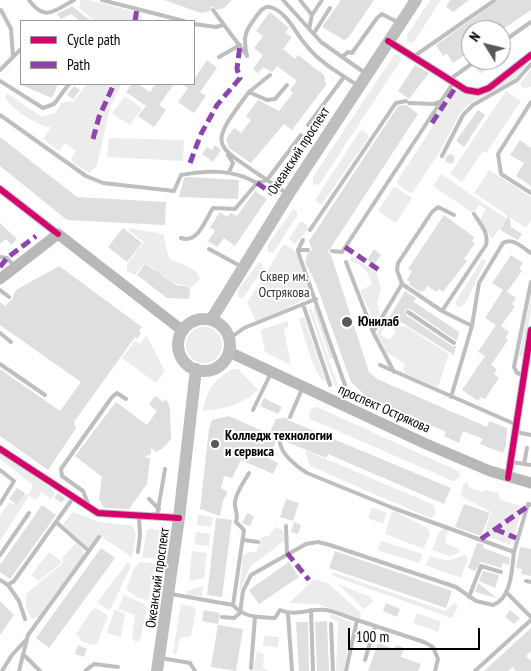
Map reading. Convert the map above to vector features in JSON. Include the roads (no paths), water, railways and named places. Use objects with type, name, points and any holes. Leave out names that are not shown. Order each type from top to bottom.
[{"type":"main road","name":"Океанский проспект","points":[[210,320],[358,86],[416,0]]},
{"type":"main road","points":[[0,279],[58,234],[183,331]]},
{"type":"main road","points":[[210,320],[222,327],[229,346],[218,366],[207,370],[196,369],[186,363],[181,355],[179,343],[183,331],[195,321],[210,320]]},
{"type":"main road","name":"проспект Острякова","points":[[229,346],[271,373],[417,440],[508,478],[531,483]]},
{"type":"main road","name":"Океанский проспект","points":[[157,671],[179,518],[196,369]]},
{"type":"street","points":[[388,41],[451,82],[466,90],[478,92],[484,90],[531,55]]},
{"type":"street","points":[[0,189],[58,234]]},
{"type":"street","points":[[508,478],[531,330]]},
{"type":"street","points":[[0,449],[89,509],[108,515],[139,516],[158,512],[179,518]]},
{"type":"lane","points":[[29,0],[40,12],[46,14],[74,0]]},
{"type":"lane","points":[[102,0],[180,20]]},
{"type":"lane","points":[[283,0],[321,42],[367,74]]},
{"type":"lane","points":[[300,0],[312,14]]},
{"type":"lane","points":[[310,28],[312,14],[322,0]]},
{"type":"lane","points":[[413,57],[495,0]]},
{"type":"lane","points":[[213,10],[247,56],[243,39],[245,31],[260,11],[268,7],[274,8],[319,59],[358,86]]},
{"type":"lane","points":[[314,33],[330,8]]},
{"type":"lane","points":[[1,10],[11,30],[14,57]]},
{"type":"lane","points":[[342,57],[348,52],[352,53],[377,18],[382,14],[400,24]]},
{"type":"lane","points":[[511,36],[531,22]]},
{"type":"lane","points":[[195,24],[211,27],[223,25]]},
{"type":"lane","points":[[219,57],[240,46]]},
{"type":"lane","points":[[0,70],[20,51]]},
{"type":"lane","points":[[442,156],[463,115],[473,105],[517,80],[531,64]]},
{"type":"lane","points":[[332,251],[342,252],[440,102],[451,82],[465,70]]},
{"type":"lane","points":[[229,172],[233,163],[220,143],[220,134],[249,92],[270,75]]},
{"type":"lane","points":[[308,125],[344,76]]},
{"type":"lane","points":[[0,82],[43,108],[54,104],[68,85]]},
{"type":"lane","points":[[249,92],[268,100],[275,99],[286,85]]},
{"type":"lane","points":[[310,230],[396,103],[433,104],[440,102]]},
{"type":"lane","points":[[531,102],[498,154],[501,174],[531,193]]},
{"type":"lane","points":[[0,115],[86,176],[103,183],[174,191],[177,180],[181,175],[229,172],[243,175],[256,183]]},
{"type":"lane","points":[[181,238],[186,240],[195,237],[213,208],[235,209],[256,183],[267,180],[301,135]]},
{"type":"lane","points":[[226,152],[288,195]]},
{"type":"lane","points":[[454,215],[438,207],[432,212],[398,263],[397,270],[402,284],[442,311],[472,326]]},
{"type":"lane","points":[[442,311],[486,245],[487,238],[484,229],[474,214]]},
{"type":"lane","points":[[303,240],[298,250],[345,385]]},
{"type":"lane","points":[[451,397],[472,326],[479,283],[502,243],[511,241],[531,253]]},
{"type":"lane","points":[[209,248],[242,267]]},
{"type":"lane","points":[[298,250],[308,250]]},
{"type":"lane","points":[[0,257],[7,258],[15,268]]},
{"type":"lane","points":[[346,262],[373,332],[394,372]]},
{"type":"lane","points":[[524,375],[517,373],[514,367],[531,282]]},
{"type":"lane","points":[[373,332],[402,284]]},
{"type":"lane","points":[[0,290],[9,297]]},
{"type":"lane","points":[[229,346],[244,328],[316,299]]},
{"type":"lane","points":[[390,302],[396,305]]},
{"type":"lane","points":[[303,304],[330,385]]},
{"type":"lane","points":[[408,312],[454,343]]},
{"type":"lane","points":[[0,333],[11,342]]},
{"type":"lane","points":[[0,364],[45,396]]},
{"type":"lane","points":[[380,365],[531,435]]},
{"type":"lane","points":[[253,410],[271,373]]},
{"type":"lane","points":[[290,417],[303,388]]},
{"type":"lane","points":[[89,509],[83,491],[62,476],[60,469],[112,397],[117,393],[126,399]]},
{"type":"lane","points":[[280,439],[282,449],[299,468],[307,473],[393,508],[514,552]]},
{"type":"lane","points":[[524,464],[527,448]]},
{"type":"lane","points":[[511,462],[531,465]]},
{"type":"lane","points":[[158,512],[165,469]]},
{"type":"lane","points":[[0,470],[14,480],[0,504]]},
{"type":"lane","points":[[233,605],[244,540],[244,530],[236,522],[237,514],[234,505],[236,497],[249,473]]},
{"type":"lane","points":[[8,585],[14,581],[73,498]]},
{"type":"lane","points":[[149,499],[158,512]]},
{"type":"lane","points":[[222,616],[234,618],[240,613],[243,590],[251,575],[306,544],[323,543],[456,588],[469,597],[493,605],[497,604],[506,592],[512,571],[514,552],[528,504],[531,505]]},
{"type":"lane","points":[[0,555],[29,513]]},
{"type":"lane","points":[[138,552],[140,535],[139,516]]},
{"type":"lane","points":[[56,522],[89,551]]},
{"type":"lane","points":[[286,526],[287,553]]},
{"type":"lane","points":[[2,671],[99,537]]},
{"type":"lane","points":[[244,540],[258,542]]},
{"type":"lane","points":[[469,597],[480,567],[485,566],[501,572]]},
{"type":"lane","points":[[0,580],[8,585],[19,600],[25,619]]},
{"type":"lane","points":[[526,582],[531,582]]},
{"type":"lane","points":[[475,671],[531,618],[506,592]]},
{"type":"lane","points":[[168,594],[233,605],[240,613],[255,617],[275,618],[280,610],[288,614],[311,610],[328,610],[424,642],[433,648],[438,659],[435,671]]},
{"type":"lane","points":[[311,610],[314,671]]},
{"type":"lane","points":[[288,614],[292,671]]},
{"type":"lane","points":[[251,668],[255,617]]},
{"type":"lane","points":[[346,671],[357,620]]},
{"type":"lane","points":[[331,624],[333,671]]},
{"type":"lane","points":[[365,660],[375,626]]},
{"type":"lane","points":[[19,671],[27,638]]},
{"type":"lane","points":[[23,654],[40,671]]},
{"type":"lane","points":[[159,658],[190,663],[195,671]]},
{"type":"lane","points":[[85,671],[94,664],[118,667]]},
{"type":"place","name":"Юнилаб","points":[[347,322]]},
{"type":"place","name":"Колледж технологии и сервиса","points":[[215,444]]},
{"type":"park label","name":"Сквер им. Острякова","points":[[284,286]]}]
